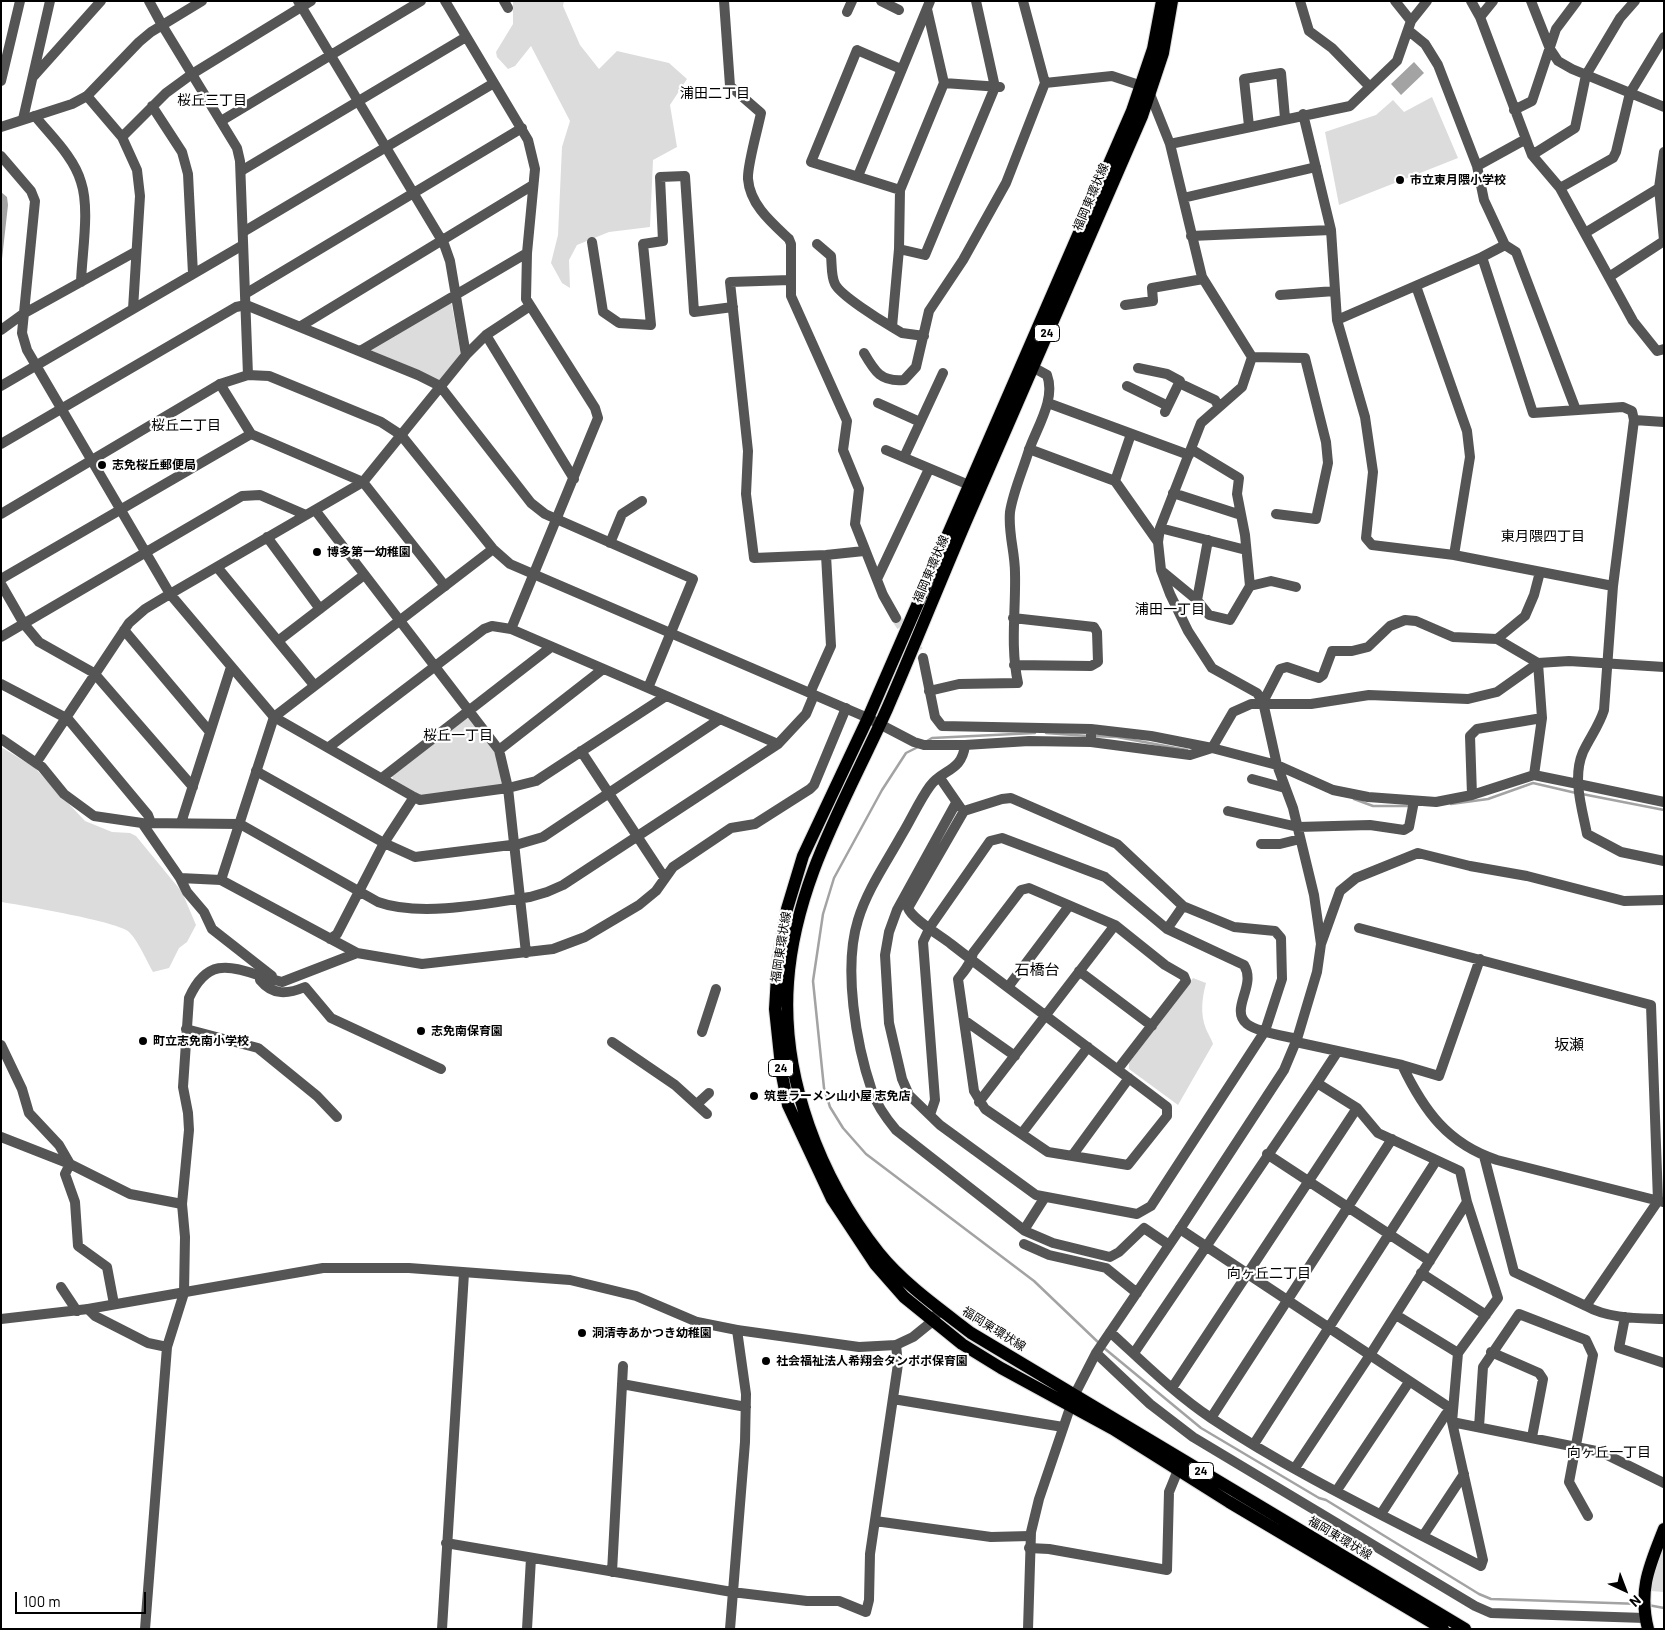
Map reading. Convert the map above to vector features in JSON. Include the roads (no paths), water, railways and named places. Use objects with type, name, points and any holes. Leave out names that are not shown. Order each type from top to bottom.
[{"type":"main road","name":"福岡東環状線","points":[[1146,90],[1162,1]]},
{"type":"main road","name":"福岡東環状線","points":[[1172,1],[1163,53],[874,721],[803,856],[794,883],[778,960],[775,1009],[778,1045],[788,1105],[832,1199],[874,1264],[904,1297],[971,1333],[1075,1394],[1465,1629]]},
{"type":"main road","name":"福岡東環状線","points":[[874,721],[969,485],[1028,364]]},
{"type":"main road","name":"福岡東環状線","points":[[937,1314],[962,1344],[1070,1407],[1113,1429],[1246,1512],[1443,1629]]},
{"type":"main road","points":[[1646,1620],[1643,1597],[1646,1577],[1664,1529]]},
{"type":"street","points":[[1,81],[20,1]]},
{"type":"street","points":[[23,119],[50,1]]},
{"type":"street","points":[[32,78],[101,1]]},
{"type":"street","points":[[149,1],[237,148],[241,171],[248,374]]},
{"type":"street","points":[[1,127],[72,104],[88,96],[139,42],[162,25],[202,1]]},
{"type":"street","points":[[122,137],[152,106],[192,74],[300,4],[311,1]]},
{"type":"street","points":[[221,121],[421,1]]},
{"type":"street","points":[[445,1],[522,128],[534,158],[525,289],[530,306],[595,408],[598,418],[510,629]]},
{"type":"street","points":[[724,1],[730,86],[761,113],[748,178],[756,203],[765,217],[789,239],[791,296],[847,421],[843,450],[859,489],[855,524],[876,579],[896,618]]},
{"type":"street","points":[[847,12],[852,1]]},
{"type":"street","points":[[881,1],[899,10]]},
{"type":"street","points":[[899,249],[926,255],[998,87],[976,1]]},
{"type":"street","points":[[864,354],[878,374],[886,380],[904,380],[916,368],[929,311],[963,260],[1006,183],[1044,83],[1022,1]]},
{"type":"street","points":[[1300,1],[1309,31],[1332,48],[1370,87]]},
{"type":"street","points":[[1394,1],[1438,65],[1477,166],[1484,200],[1505,245],[1516,252],[1576,410]]},
{"type":"street","points":[[1170,144],[1303,114],[1350,106],[1397,61],[1410,26],[1427,1]]},
{"type":"street","points":[[1471,1],[1480,17],[1532,154],[1560,188],[1633,321],[1657,351],[1664,349]]},
{"type":"street","points":[[1480,17],[1493,1]]},
{"type":"street","points":[[1531,1],[1550,49],[1558,61],[1586,75],[1664,107]]},
{"type":"street","points":[[1514,110],[1532,101],[1556,29],[1577,1]]},
{"type":"street","points":[[1532,154],[1575,128],[1586,75],[1620,18],[1635,1]]},
{"type":"street","points":[[300,4],[441,241],[450,261],[466,355]]},
{"type":"street","points":[[858,176],[900,69],[928,5]]},
{"type":"street","points":[[892,327],[899,249],[900,190],[944,83],[928,5]]},
{"type":"street","points":[[241,171],[466,37]]},
{"type":"street","points":[[1560,188],[1612,158],[1616,152],[1630,93],[1664,37]]},
{"type":"street","points":[[900,69],[857,50],[811,162],[900,190]]},
{"type":"street","points":[[1249,126],[1244,79],[1281,73],[1285,118]]},
{"type":"street","points":[[1044,83],[1112,76],[1146,90],[1170,144],[1203,279],[1252,357]]},
{"type":"street","points":[[243,232],[494,83]]},
{"type":"street","points":[[944,83],[998,87]]},
{"type":"street","points":[[88,96],[122,137],[137,170],[140,196],[135,252],[133,310]]},
{"type":"street","points":[[152,106],[182,152],[188,174],[193,274]]},
{"type":"street","points":[[1303,114],[1331,230],[1337,320],[1365,417],[1373,472],[1366,538],[1372,545],[1454,555],[1613,586]]},
{"type":"street","points":[[35,116],[72,162],[81,180],[85,197],[81,282]]},
{"type":"street","points":[[245,294],[522,128]]},
{"type":"street","points":[[1477,166],[1526,139]]},
{"type":"street","points":[[1609,277],[1664,240],[1660,188],[1664,152]]},
{"type":"street","points":[[1,156],[31,191],[34,201],[22,333],[28,350],[170,594],[274,717],[420,800],[508,788],[536,781],[666,696]]},
{"type":"street","points":[[1183,198],[1316,167]]},
{"type":"street","points":[[592,242],[603,312],[619,323],[651,325],[643,244],[663,241],[660,177],[685,176],[694,312],[733,307]]},
{"type":"street","points":[[300,326],[533,186]]},
{"type":"street","points":[[1585,233],[1660,188]]},
{"type":"street","points":[[1192,236],[1331,230]]},
{"type":"street","points":[[817,244],[831,256],[833,279],[841,292],[876,318],[902,333],[924,336]]},
{"type":"street","points":[[1,386],[244,245]]},
{"type":"street","points":[[1337,320],[1482,257],[1505,245]]},
{"type":"street","points":[[1,330],[23,314],[135,252]]},
{"type":"street","points":[[360,351],[527,253]]},
{"type":"street","points":[[1482,257],[1533,413],[1623,407],[1632,411],[1634,420],[1613,586],[1609,664],[1604,710],[1598,728],[1582,754],[1578,784],[1587,834],[1621,852],[1664,861]]},
{"type":"street","points":[[1125,305],[1153,301],[1152,288],[1203,279]]},
{"type":"street","points":[[790,280],[730,282],[748,451],[746,494],[754,558],[826,555],[864,551]]},
{"type":"street","points":[[1416,286],[1467,431],[1470,456],[1454,555]]},
{"type":"street","points":[[1280,295],[1336,291]]},
{"type":"street","points":[[1,444],[236,306],[246,305],[418,375],[440,386],[531,503],[556,520],[693,579],[648,688]]},
{"type":"street","points":[[36,763],[124,630],[145,609],[363,482],[466,355],[486,335],[530,306]]},
{"type":"street","points":[[486,335],[574,479]]},
{"type":"street","points":[[1252,357],[1242,387],[1201,423],[1160,528],[1158,542],[1161,570],[1188,631],[1212,668],[1257,693],[1263,702],[1277,765],[1298,827],[1314,895],[1321,944]]},
{"type":"street","points":[[1252,357],[1305,358],[1326,442],[1328,463],[1316,519],[1276,514]]},
{"type":"street","points":[[928,691],[958,684],[997,682],[1014,684],[1018,682],[1014,665],[1013,618],[1015,572],[1009,527],[1011,510],[1029,449],[1048,403],[1050,384],[1047,375],[1028,364]]},
{"type":"street","points":[[1138,368],[1167,374],[1180,381],[1179,383],[1215,400],[1220,407]]},
{"type":"street","points":[[1,514],[220,384],[248,374],[270,376],[381,422],[401,435],[494,549],[510,564],[846,708],[924,745],[965,745],[1029,741],[1091,742],[1190,756],[1212,748],[1233,712],[1251,704],[1263,702],[1311,704],[1369,696],[1468,698],[1496,692],[1538,663],[1569,661],[1664,667]]},
{"type":"street","points":[[904,457],[943,374]]},
{"type":"street","points":[[1127,386],[1166,409],[1179,383]]},
{"type":"street","points":[[220,384],[251,434],[363,482],[445,586]]},
{"type":"street","points":[[878,402],[920,422]]},
{"type":"street","points":[[1048,403],[1131,434],[1190,452],[1239,478],[1237,494],[1250,586],[1230,620],[1209,615],[1197,600],[1161,570]]},
{"type":"street","points":[[1634,420],[1664,422]]},
{"type":"street","points":[[1,579],[251,434]]},
{"type":"street","points":[[1114,482],[1131,434]]},
{"type":"street","points":[[1029,449],[1114,482],[1158,542]]},
{"type":"street","points":[[886,450],[969,485]]},
{"type":"street","points":[[876,579],[929,469]]},
{"type":"street","points":[[1173,493],[1241,515]]},
{"type":"street","points":[[1,637],[242,496],[260,495],[311,513],[400,620],[499,750],[508,788],[526,953]]},
{"type":"street","points":[[610,543],[622,514],[642,501]]},
{"type":"street","points":[[1160,528],[1246,550]]},
{"type":"street","points":[[267,538],[320,609]]},
{"type":"street","points":[[1197,600],[1208,540]]},
{"type":"street","points":[[221,880],[274,717],[494,549]]},
{"type":"street","points":[[1,739],[36,763],[64,794],[94,816],[147,823],[240,824],[358,892],[392,907],[417,910],[520,898],[547,892],[563,885],[778,744],[806,714],[831,646],[826,555]]},
{"type":"street","points":[[217,567],[314,685]]},
{"type":"street","points":[[1497,639],[1525,616],[1534,595],[1540,572]]},
{"type":"street","points":[[278,641],[364,575]]},
{"type":"street","points":[[1250,586],[1271,581],[1296,587]]},
{"type":"street","points":[[1,584],[24,624],[39,642],[94,673],[193,787]]},
{"type":"street","points":[[1013,618],[1094,628],[1097,632],[1098,662],[1091,666],[1014,665]]},
{"type":"street","points":[[1263,702],[1280,669],[1287,667],[1319,678],[1332,651],[1352,651],[1368,647],[1390,626],[1405,620],[1416,621],[1453,637],[1497,639],[1538,663]]},
{"type":"street","points":[[329,747],[484,628],[492,626],[510,629],[778,744]]},
{"type":"street","points":[[124,630],[210,732]]},
{"type":"street","points":[[382,778],[551,647]]},
{"type":"street","points":[[923,658],[928,691],[936,717],[942,726],[1091,729],[1151,736],[1212,748],[1277,765],[1332,790],[1368,797],[1436,802],[1472,795],[1534,775],[1664,802]]},
{"type":"street","points":[[1534,775],[1542,718],[1538,663]]},
{"type":"street","points":[[182,823],[231,666]]},
{"type":"street","points":[[499,750],[604,669]]},
{"type":"street","points":[[1,684],[65,717],[148,815],[147,823],[187,892],[204,912],[212,929],[276,980]]},
{"type":"street","points":[[180,878],[221,880],[357,953],[422,964],[553,950],[585,937],[639,905],[656,891],[664,877],[681,860],[731,828],[755,824],[810,789],[814,785],[846,708]]},
{"type":"street","points":[[1472,795],[1470,736],[1477,729],[1542,718]]},
{"type":"street","points":[[256,771],[384,843],[415,856],[513,845],[543,837],[720,719]]},
{"type":"street","points":[[1091,729],[1091,742]]},
{"type":"street","points":[[965,745],[964,754],[955,768],[931,785],[866,898],[858,920],[852,944],[852,989],[860,1046],[872,1092],[882,1112],[896,1130],[1024,1230],[1053,1243],[1110,1257],[1119,1252],[1144,1228],[1169,1245]]},
{"type":"street","points":[[581,751],[664,877]]},
{"type":"street","points":[[940,778],[956,803],[964,811]]},
{"type":"street","points":[[1252,779],[1285,788]]},
{"type":"street","points":[[330,939],[337,934],[384,843],[414,797]]},
{"type":"street","points":[[956,803],[897,910],[889,932],[885,955],[889,1023],[902,1079],[909,1096],[940,1125],[1026,1190],[1045,1197],[1137,1214],[1151,1206],[1265,1031],[1282,979],[1281,938],[1275,931],[1234,927],[1183,906],[1117,844],[1011,798],[964,811],[908,908],[910,913],[930,927],[972,960],[1008,988],[1167,1106],[1167,1116],[1128,1165],[1048,1152],[985,1109],[979,1102],[974,1091],[958,979],[972,960],[973,953],[1021,890],[1029,888],[1115,924],[1165,965],[1184,976],[1186,982],[1118,1069]]},
{"type":"street","points":[[1228,811],[1298,827],[1370,825],[1404,830],[1409,827],[1414,800]]},
{"type":"street","points":[[930,1115],[935,1100],[923,942],[930,927],[990,841],[1002,838],[1105,878],[1167,929],[1244,965],[1249,973],[1249,982],[1240,1007],[1242,1017],[1248,1025],[1297,1041],[1402,1065],[1439,1076],[1480,959]]},
{"type":"street","points":[[1261,844],[1280,844],[1300,839]]},
{"type":"street","points":[[1028,1629],[1030,1536],[1038,1499],[1075,1394],[1096,1353],[1284,1070],[1297,1041],[1317,972],[1321,944],[1340,891],[1356,878],[1418,854],[1527,876],[1624,901],[1664,900]]},
{"type":"street","points":[[1008,988],[1070,906]]},
{"type":"street","points":[[1167,929],[1183,906]]},
{"type":"street","points":[[979,1102],[1115,924]]},
{"type":"street","points":[[1359,928],[1651,1005],[1658,1100],[1661,1202],[1586,1306]]},
{"type":"street","points":[[145,1629],[167,1347],[184,1293],[185,1237],[182,1204],[189,1130],[183,1087],[189,998],[195,985],[205,974],[215,968],[224,966],[236,967],[282,982],[320,965],[357,953]]},
{"type":"street","points":[[1079,971],[1152,1026]]},
{"type":"street","points":[[261,976],[260,980],[265,986],[282,993],[291,993],[305,987],[332,1018],[441,1069]]},
{"type":"street","points":[[702,1032],[716,989]]},
{"type":"street","points":[[964,1020],[1015,1056]]},
{"type":"street","points":[[186,1029],[258,1048],[317,1096],[337,1117]]},
{"type":"street","points":[[612,1042],[674,1084],[707,1114]]},
{"type":"street","points":[[1,1045],[22,1089],[28,1112],[51,1134],[70,1164]]},
{"type":"street","points":[[1022,1133],[1088,1047]]},
{"type":"street","points":[[1134,1353],[1338,1051]]},
{"type":"street","points":[[1402,1065],[1428,1111],[1454,1139],[1472,1151],[1484,1156],[1661,1202]]},
{"type":"street","points":[[1072,1156],[1130,1078]]},
{"type":"street","points":[[1110,1332],[1172,1388],[1211,1418],[1295,1468],[1481,1566],[1482,1560],[1452,1422],[1458,1353],[1498,1298],[1467,1202],[1460,1171],[1378,1133],[1356,1108],[1317,1083]]},
{"type":"street","points":[[697,1104],[709,1093]]},
{"type":"street","points":[[1172,1388],[1356,1108]]},
{"type":"street","points":[[1,1137],[70,1164],[130,1194],[182,1204]]},
{"type":"street","points":[[1211,1418],[1392,1139]]},
{"type":"street","points":[[1267,1154],[1430,1260]]},
{"type":"street","points":[[1484,1156],[1514,1272],[1594,1311],[1625,1317],[1664,1319]]},
{"type":"street","points":[[1254,1444],[1436,1161]]},
{"type":"street","points":[[70,1164],[65,1174],[75,1202],[78,1246],[107,1267],[114,1304]]},
{"type":"street","points":[[1024,1230],[1045,1197]]},
{"type":"street","points":[[1295,1468],[1396,1315],[1467,1202]]},
{"type":"street","points":[[1180,1229],[1453,1410]]},
{"type":"street","points":[[1024,1244],[1049,1255],[1106,1268],[1137,1293]]},
{"type":"street","points":[[1,1319],[88,1309],[322,1268],[409,1268],[595,1284],[636,1296],[697,1322],[737,1330],[859,1347],[896,1345],[913,1337],[937,1314]]},
{"type":"street","points":[[442,1629],[464,1272]]},
{"type":"street","points":[[1422,1273],[1486,1316]]},
{"type":"street","points":[[61,1287],[77,1310]]},
{"type":"street","points":[[88,1309],[95,1316],[148,1343],[167,1347]]},
{"type":"street","points":[[1479,1427],[1483,1367],[1491,1352],[1519,1314],[1586,1340],[1593,1355],[1569,1482],[1588,1516]]},
{"type":"street","points":[[1396,1315],[1458,1353]]},
{"type":"street","points":[[1625,1317],[1619,1348],[1664,1363]]},
{"type":"street","points":[[730,1629],[745,1442],[746,1406],[737,1330]]},
{"type":"street","points":[[446,1543],[732,1592],[807,1601],[839,1602],[866,1612],[869,1600],[870,1554],[894,1400],[898,1364],[896,1345]]},
{"type":"street","points":[[1491,1352],[1540,1373],[1543,1379],[1532,1437]]},
{"type":"street","points":[[1096,1353],[1150,1404],[1194,1437],[1475,1606],[1491,1612],[1646,1620]]},
{"type":"street","points":[[612,1572],[623,1366]]},
{"type":"street","points":[[1337,1490],[1409,1382]]},
{"type":"street","points":[[622,1384],[746,1406]]},
{"type":"street","points":[[894,1400],[1063,1427]]},
{"type":"street","points":[[1381,1514],[1446,1414],[1453,1410]]},
{"type":"street","points":[[1452,1422],[1601,1452],[1664,1483]]},
{"type":"street","points":[[1029,1548],[1049,1549],[1167,1570],[1169,1492],[1178,1470]]},
{"type":"street","points":[[1423,1536],[1464,1474]]},
{"type":"street","points":[[876,1521],[991,1537],[1030,1536]]},
{"type":"street","points":[[527,1629],[531,1558]]},
{"type":"waterway","points":[[927,741],[932,738],[1035,733]]},
{"type":"waterway","points":[[1046,733],[1088,736]]},
{"type":"waterway","points":[[1093,736],[1117,737],[1187,750]]},
{"type":"waterway","points":[[918,747],[906,753],[882,790],[834,878],[823,914],[813,981],[824,1088],[830,1107],[843,1128],[866,1154],[1034,1281],[1100,1344]]},
{"type":"waterway","points":[[1451,804],[1488,799],[1533,783],[1576,793]]},
{"type":"waterway","points":[[1582,794],[1664,810]]},
{"type":"waterway","points":[[1354,799],[1373,806],[1410,806]]},
{"type":"waterway","points":[[1104,1348],[1201,1428],[1319,1498],[1326,1500],[1479,1594],[1491,1599],[1641,1604]]},
{"type":"waterway","points":[[1648,1605],[1664,1608]]},
{"type":"tunnel","points":[[896,618],[923,658]]},
{"type":"place","name":"市立東月隈小学校","points":[[1400,180]]},
{"type":"place","name":"志免桜丘郵便局","points":[[102,465]]},
{"type":"place","name":"博多第一幼稚園","points":[[317,552]]},
{"type":"place","name":"志免南保育園","points":[[421,1031]]},
{"type":"place","name":"町立志免南小学校","points":[[143,1041]]},
{"type":"place","name":"筑豊ラーメン山小屋 志免店","points":[[754,1096]]},
{"type":"place","name":"洞清寺あかつき幼稚園","points":[[582,1333]]},
{"type":"place","name":"社会福祉法人希翔会タンポポ保育園","points":[[766,1361]]},
{"type":"district","name":"浦田二丁目","points":[[715,93]]},
{"type":"district","name":"桜丘三丁目","points":[[212,100]]},
{"type":"district","name":"桜丘二丁目","points":[[186,425]]},
{"type":"district","name":"東月隈四丁目","points":[[1543,536]]},
{"type":"district","name":"浦田一丁目","points":[[1170,609]]},
{"type":"district","name":"桜丘一丁目","points":[[458,735]]},
{"type":"district","name":"石橋台","points":[[1037,970]]},
{"type":"district","name":"坂瀬","points":[[1569,1045]]},
{"type":"district","name":"向ヶ丘二丁目","points":[[1269,1273]]},
{"type":"district","name":"向ヶ丘一丁目","points":[[1609,1452]]}]
